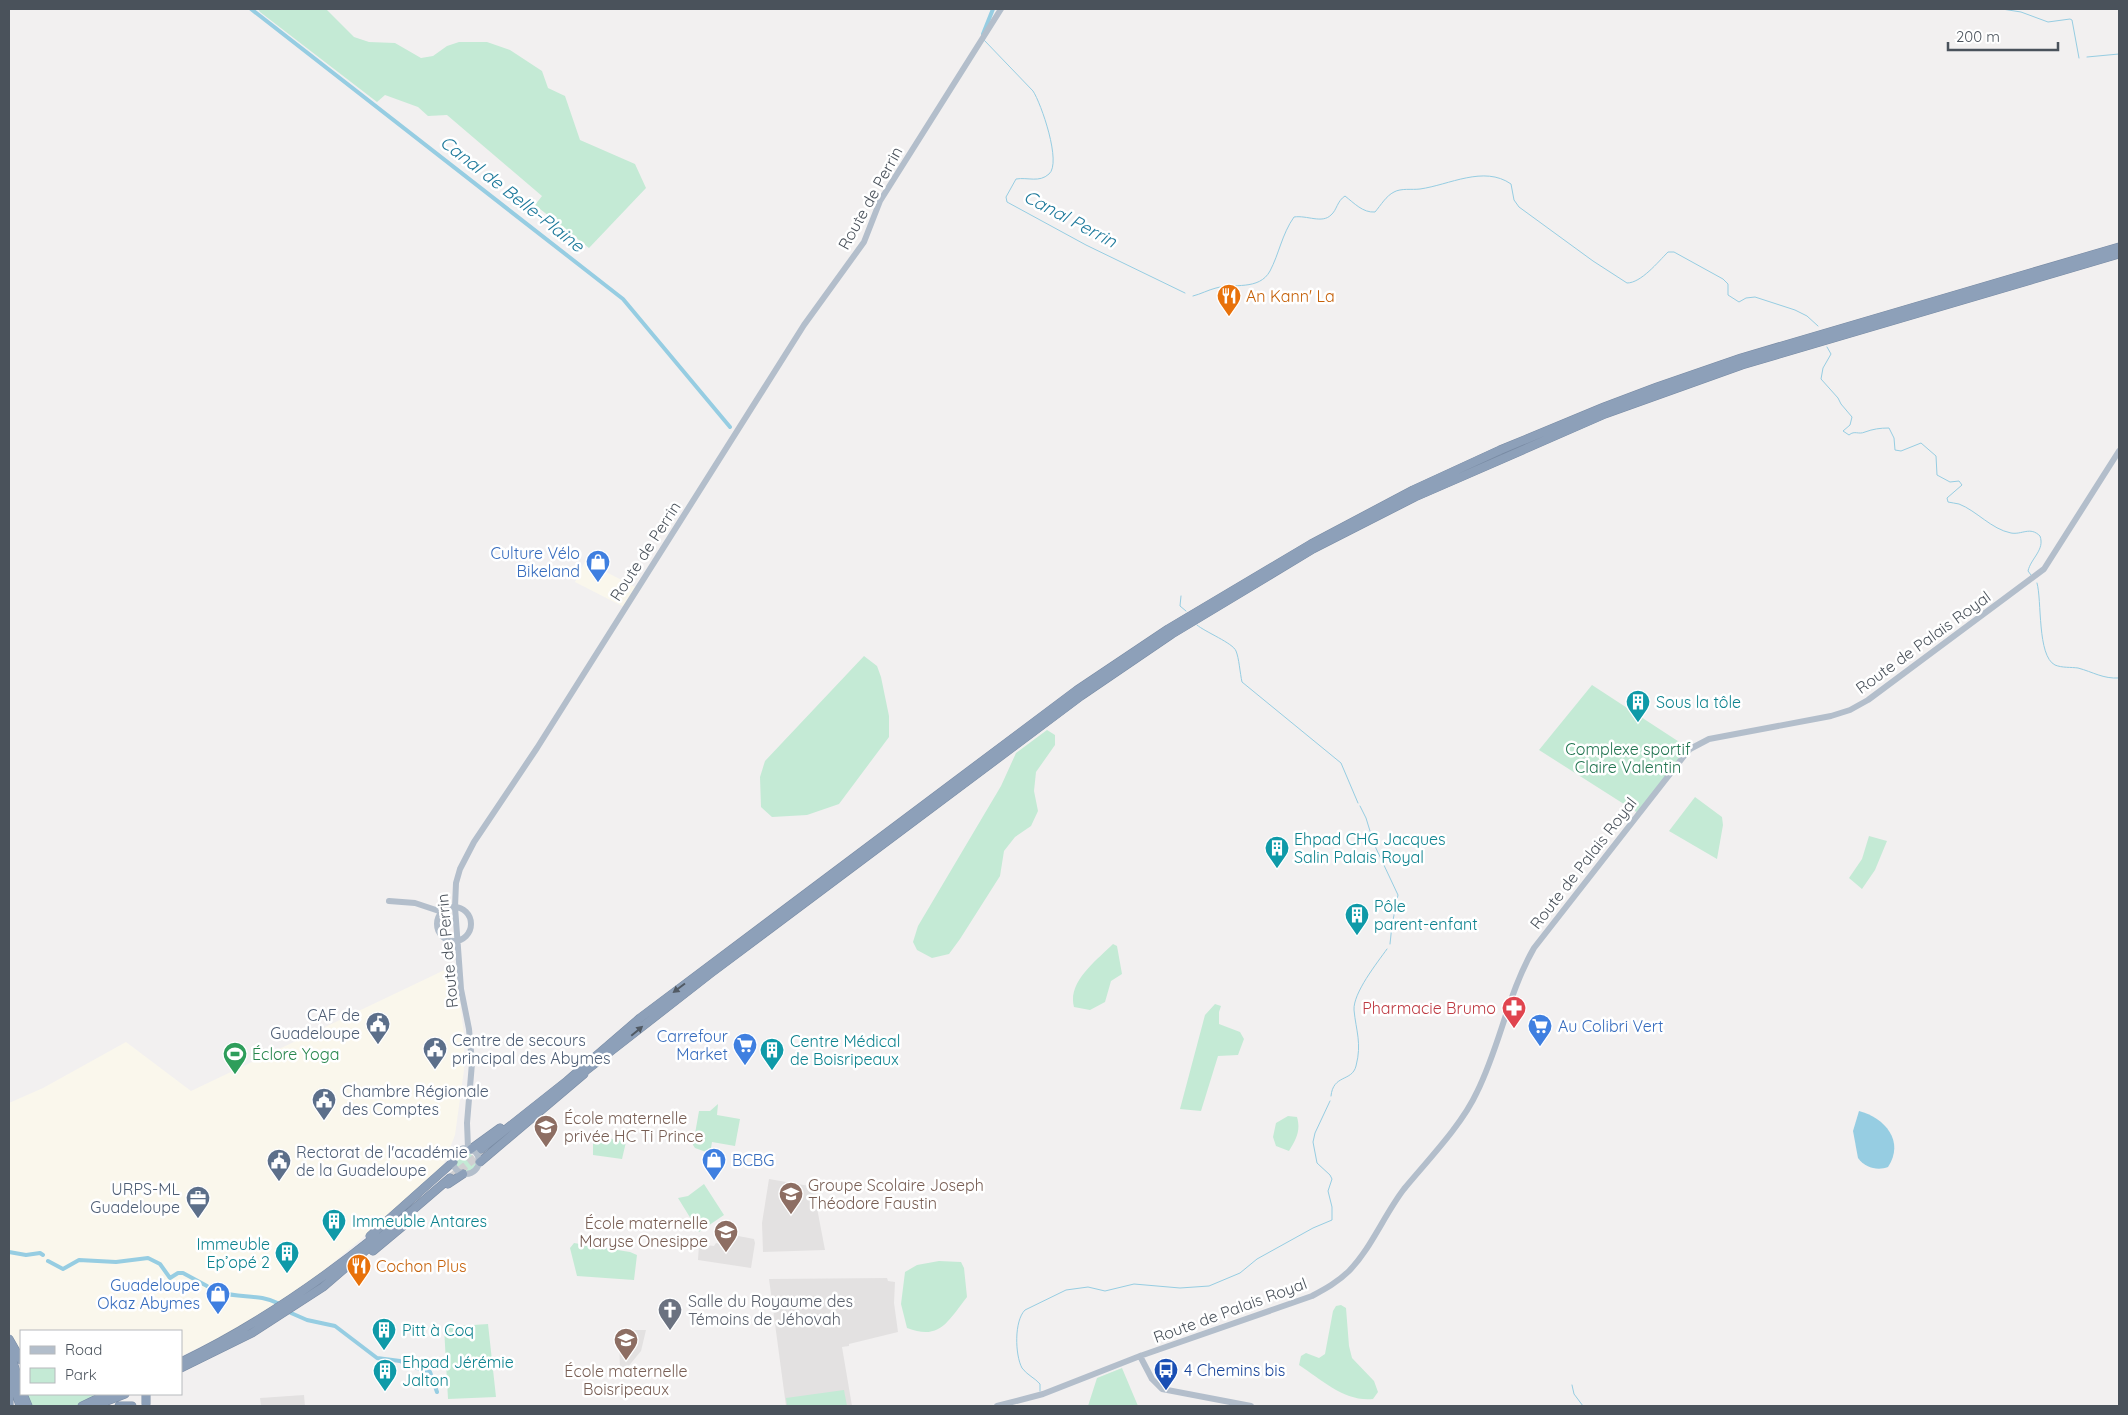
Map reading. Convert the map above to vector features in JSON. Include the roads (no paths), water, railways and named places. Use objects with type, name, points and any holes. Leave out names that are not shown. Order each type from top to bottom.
[{"type":"highway","points":[[480,1162],[561,1095],[640,1018],[1076,690],[1168,629],[1311,544],[1413,490],[1500,450],[1648,391],[1741,358],[2119,247]]},
{"type":"highway","points":[[470,1148],[596,1059],[1080,696],[1172,634],[1313,549],[1416,497],[1605,414],[1742,365],[2119,254]]},
{"type":"highway","points":[[483,1150],[596,1059]]},
{"type":"highway","points":[[353,1258],[358,1246],[453,1162]]},
{"type":"highway","points":[[182,1362],[249,1328],[353,1258],[366,1256],[454,1179],[463,1174]]},
{"type":"highway","points":[[182,1369],[252,1333],[323,1287],[353,1258],[448,1177]]},
{"type":"highway","points":[[9,1340],[20,1358]]},
{"type":"highway","points":[[9,1350],[20,1384]]},
{"type":"highway","points":[[9,1369],[20,1406]]},
{"type":"highway","points":[[9,1390],[9,1406]]},
{"type":"highway","points":[[82,1406],[106,1395]]},
{"type":"highway","points":[[94,1406],[122,1395]]},
{"type":"highway","points":[[108,1406],[130,1395]]},
{"type":"highway","points":[[146,1395],[146,1404]]},
{"type":"highway","points":[[119,1406],[132,1406]]},
{"type":"main road","name":"Route de Perrin","points":[[470,1148],[467,1123],[472,1063],[469,1029],[461,990],[454,907],[456,883],[460,869],[474,842],[537,748],[804,325],[864,242],[880,201],[1002,9]]},
{"type":"main road","name":"Route de Palais Royal","points":[[997,1406],[1040,1395],[1140,1356],[1312,1296],[1332,1285],[1350,1270],[1365,1251],[1404,1189],[1440,1145],[1477,1094],[1520,977],[1534,948],[1690,749],[1709,739],[1831,716],[1850,710],[1868,700],[2044,569],[2119,451]]},
{"type":"main road","points":[[390,901],[410,903],[442,912],[454,907],[465,910],[472,922],[469,933],[457,941],[449,940],[442,935],[438,928],[438,921],[442,912]]},
{"type":"main road","points":[[422,906],[432,913],[438,921]]},
{"type":"main road","points":[[470,1148],[477,1153],[480,1162],[475,1172],[463,1174],[457,1171],[453,1162],[454,1156],[458,1151],[470,1148]]},
{"type":"main road","points":[[1140,1356],[1152,1379],[1162,1389],[1251,1406]]},
{"type":"water","points":[[1859,1111],[1877,1119],[1890,1132],[1894,1148],[1893,1157],[1888,1167],[1872,1168],[1858,1158],[1853,1131]]},
{"type":"waterway","name":"Canal de Belle-Plaine","points":[[251,9],[623,299],[730,427]]},
{"type":"waterway","name":"Canal Perrin","points":[[983,34],[993,9]]},
{"type":"waterway","points":[[2002,9],[2021,12],[2048,22],[2072,20],[2079,58]]},
{"type":"waterway","name":"Canal Perrin","points":[[984,40],[1033,91],[1041,107],[1052,146],[1052,168],[1049,174],[1037,179],[1016,179],[1006,197],[1007,202],[1086,245],[1185,293]]},
{"type":"waterway","points":[[2087,57],[2119,54]]},
{"type":"waterway","points":[[1193,296],[1216,288],[1253,284],[1259,281],[1270,271],[1286,230],[1294,217],[1327,218],[1345,196],[1363,209],[1375,212],[1388,196],[1397,191],[1431,187],[1478,176],[1489,176],[1511,184],[1514,200],[1519,207],[1593,261],[1627,283],[1638,280],[1668,252],[1674,252],[1723,279],[1728,284],[1728,295],[1739,302],[1746,298],[1755,297],[1795,310],[1807,316],[1818,326]]},
{"type":"waterway","points":[[1827,347],[1831,354],[1823,368],[1821,379],[1852,417],[1850,425],[1843,431],[1849,435],[1889,428],[1894,438],[1895,450],[1901,451],[1921,443],[1936,456],[1937,475],[1950,482],[1959,481],[1962,485],[1947,498],[1948,502],[1966,507],[2004,531],[2011,533],[2033,532],[2040,536],[2041,546],[2028,571],[2031,575]]},
{"type":"waterway","points":[[2037,583],[2043,640],[2049,660],[2058,666],[2078,668],[2103,676],[2119,678]]},
{"type":"waterway","points":[[1181,596],[1180,606],[1186,611]]},
{"type":"waterway","points":[[1197,625],[1234,648],[1238,658],[1242,682],[1341,763],[1358,803]]},
{"type":"waterway","points":[[1360,806],[1374,844],[1398,895],[1390,944]]},
{"type":"waterway","points":[[1331,1096],[1335,1084],[1351,1074],[1356,1066],[1359,1044],[1354,1010],[1357,995],[1366,978],[1387,949]]},
{"type":"waterway","points":[[1040,1391],[1040,1384],[1022,1368],[1018,1355],[1017,1330],[1021,1315],[1025,1310],[1066,1290],[1088,1287],[1105,1291],[1134,1284],[1180,1288],[1209,1286],[1240,1273],[1257,1259],[1313,1228],[1332,1220],[1332,1207],[1328,1191],[1332,1179],[1317,1163],[1313,1142],[1315,1133],[1330,1101]]},
{"type":"waterway","points":[[9,1252],[26,1255],[40,1253],[43,1255]]},
{"type":"waterway","points":[[48,1261],[63,1269],[79,1260],[116,1262],[148,1258],[160,1264],[170,1278],[178,1273],[183,1273],[207,1286]]},
{"type":"waterway","points":[[220,1292],[264,1298],[280,1304]]},
{"type":"waterway","points":[[291,1313],[307,1320],[335,1326],[377,1358],[400,1361],[412,1367]]},
{"type":"waterway","points":[[417,1368],[430,1372],[437,1392]]},
{"type":"waterway","points":[[1572,1385],[1574,1394],[1583,1406]]},
{"type":"tunnel","points":[[450,1178],[484,1151]]},
{"type":"place","name":"An Kann' La","points":[[1229,317]]},
{"type":"place","name":"Culture Vélo Bikeland","points":[[598,583]]},
{"type":"place","name":"Sous la tôle","points":[[1638,723]]},
{"type":"place","name":"Ehpad CHG Jacques Salin Palais Royal","points":[[1277,869]]},
{"type":"place","name":"Pôle parent-enfant","points":[[1357,936]]},
{"type":"place","name":"Pharmacie Brumo","points":[[1514,1029]]},
{"type":"place","name":"CAF de Guadeloupe","points":[[378,1045]]},
{"type":"place","name":"Au Colibri Vert","points":[[1540,1047]]},
{"type":"place","name":"Carrefour Market","points":[[745,1066]]},
{"type":"place","name":"Centre de secours principal des Abymes","points":[[435,1070]]},
{"type":"place","name":"Centre Médical de Boisripeaux","points":[[772,1071]]},
{"type":"place","name":"Éclore Yoga","points":[[235,1075]]},
{"type":"place","name":"Chambre Régionale des Comptes","points":[[324,1121]]},
{"type":"place","name":"École maternelle privée HC Ti Prince","points":[[546,1148]]},
{"type":"place","name":"BCBG","points":[[714,1181]]},
{"type":"place","name":"Rectorat de l'académie de la Guadeloupe","points":[[279,1182]]},
{"type":"place","name":"Groupe Scolaire Joseph Théodore Faustin","points":[[791,1215]]},
{"type":"place","name":"URPS-ML Guadeloupe","points":[[198,1219]]},
{"type":"place","name":"Immeuble Antares","points":[[334,1242]]},
{"type":"place","name":"École maternelle Maryse Onesippe","points":[[726,1253]]},
{"type":"place","name":"Immeuble Ep’opé 2","points":[[287,1274]]},
{"type":"place","name":"Cochon Plus","points":[[359,1287]]},
{"type":"place","name":"Guadeloupe Okaz Abymes","points":[[218,1315]]},
{"type":"place","name":"Salle du Royaume des Témoins de Jéhovah","points":[[670,1331]]},
{"type":"place","name":"Pitt à Coq","points":[[384,1351]]},
{"type":"place","name":"École maternelle Boisripeaux","points":[[626,1361]]},
{"type":"place","name":"4 Chemins bis","points":[[1166,1391]]},
{"type":"place","name":"Ehpad Jérémie Jalton","points":[[385,1392]]},
{"type":"park label","name":"Complexe sportif Claire Valentin","points":[[1628,758]]}]
